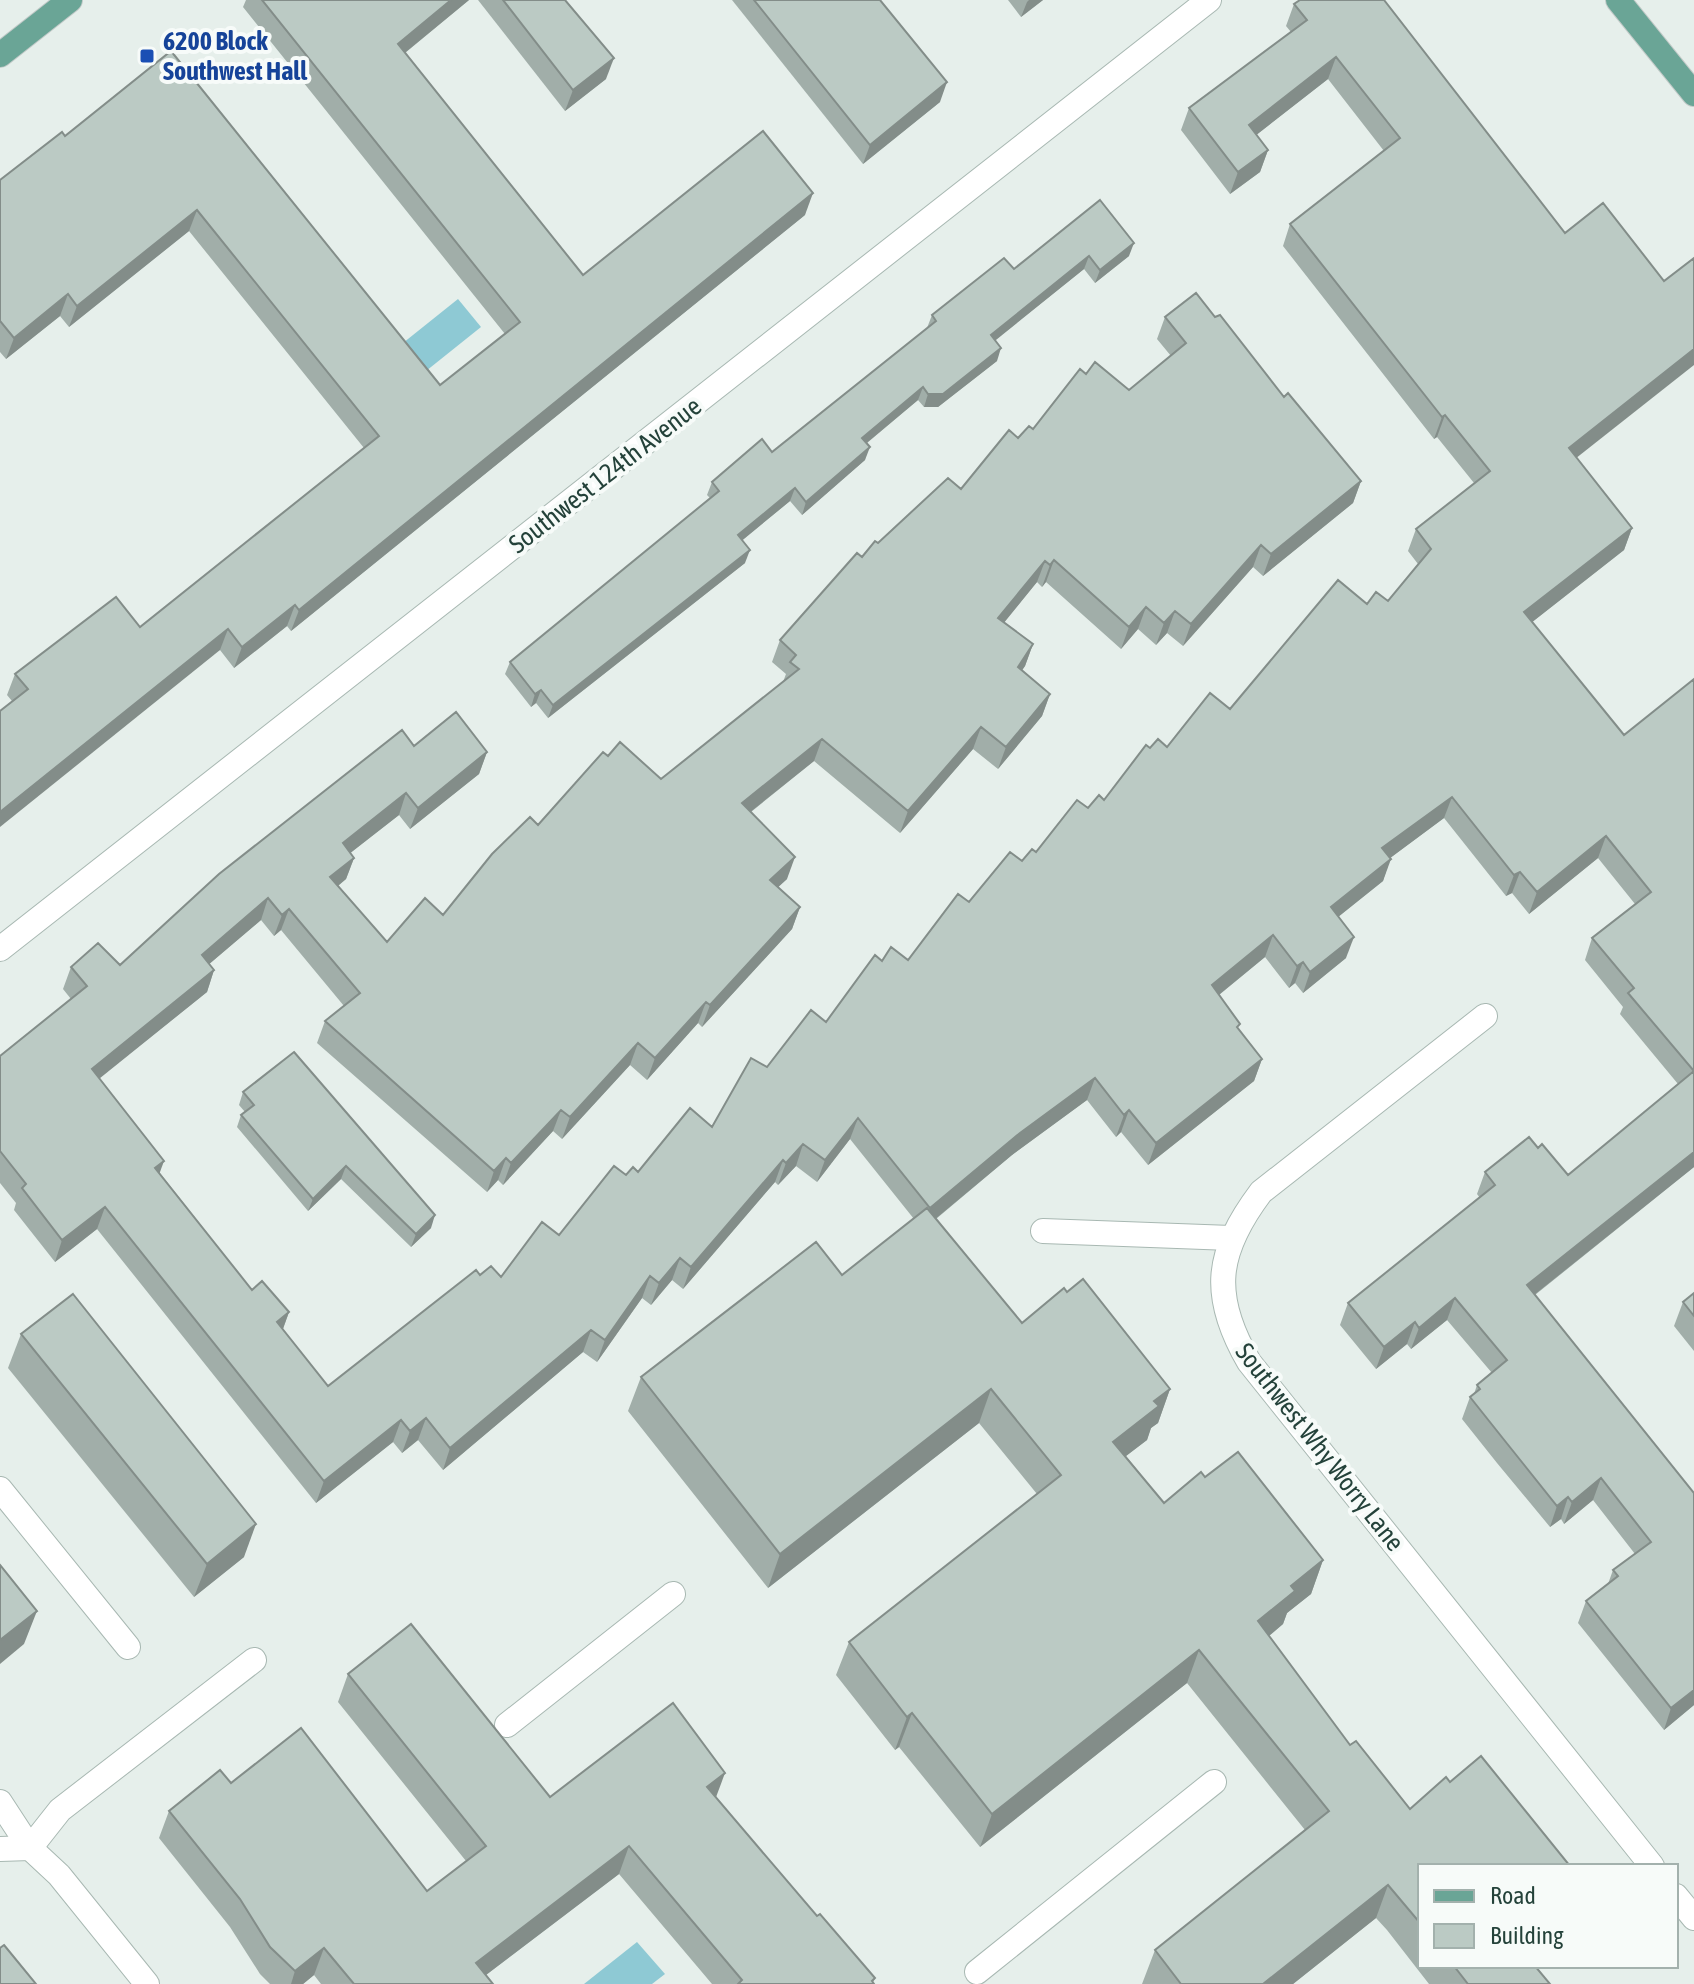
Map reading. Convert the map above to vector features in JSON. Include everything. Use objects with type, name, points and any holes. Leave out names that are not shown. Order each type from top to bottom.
[{"type":"main road","points":[[0,55],[70,0]]},
{"type":"main road","points":[[1619,0],[1694,94]]},
{"type":"street","name":"Southwest 124th Avenue","points":[[0,949],[1209,0]]},
{"type":"street","name":"Southwest Why Worry Lane","points":[[1485,1016],[1261,1192],[1236,1225],[1224,1255],[1222,1296],[1230,1330],[1249,1362],[1650,1864]]},
{"type":"street","points":[[1043,1231],[1231,1238]]},
{"type":"street","points":[[0,1489],[128,1647]]},
{"type":"street","points":[[507,1725],[673,1594]]},
{"type":"street","points":[[0,1849],[30,1848],[60,1810],[254,1660]]},
{"type":"street","points":[[977,1972],[1214,1782]]},
{"type":"street","points":[[0,1802],[30,1848],[59,1875],[147,1984]]},
{"type":"street","points":[[1678,1898],[1694,1918]]},
{"type":"water","points":[[458,299],[481,327],[421,375],[398,347]]},
{"type":"water","points":[[637,1942],[665,1974],[652,1984],[584,1984]]},
{"type":"building","points":[[262,0],[451,0],[398,44],[583,275],[763,131],[813,193],[299,610],[295,605],[242,647],[228,629],[0,812],[0,711],[28,689],[15,674],[116,597],[140,627],[379,436],[197,210],[77,306],[68,294],[14,338],[0,321],[0,180],[62,132],[65,136],[171,51],[440,385],[520,322]]},
{"type":"building","points":[[503,0],[565,0],[614,58],[573,90]]},
{"type":"building","points":[[754,0],[880,0],[947,82],[870,145]]},
{"type":"building","points":[[1300,0],[1384,0],[1565,233],[1603,203],[1664,281],[1694,258],[1694,349],[1569,448],[1632,528],[1524,612],[1624,735],[1694,679],[1694,1071],[1628,993],[1634,988],[1592,938],[1651,892],[1606,836],[1537,892],[1520,872],[1514,875],[1452,797],[1382,848],[1391,859],[1331,907],[1354,937],[1310,972],[1303,962],[1297,966],[1273,935],[1212,985],[1240,1024],[1237,1027],[1262,1059],[1156,1143],[1129,1110],[1124,1115],[1095,1078],[1020,1133],[930,1208],[858,1118],[825,1160],[803,1144],[786,1163],[783,1160],[691,1267],[680,1258],[659,1283],[650,1276],[605,1340],[591,1330],[450,1448],[426,1418],[410,1431],[401,1420],[324,1481],[105,1207],[62,1240],[22,1188],[26,1184],[0,1151],[0,1056],[87,986],[71,967],[98,943],[120,965],[219,874],[402,730],[414,746],[456,712],[487,752],[418,808],[406,793],[343,843],[354,858],[330,877],[387,942],[425,898],[443,915],[492,854],[530,817],[538,825],[603,752],[608,756],[620,742],[661,779],[799,669],[790,662],[796,655],[780,640],[857,553],[862,557],[875,541],[878,543],[948,478],[961,489],[1009,430],[1018,438],[1029,426],[1033,429],[1080,369],[1086,374],[1095,362],[1129,390],[1186,343],[1165,317],[1196,293],[1215,317],[1220,315],[1284,397],[1288,393],[1361,481],[1271,554],[1261,545],[1191,624],[1175,611],[1164,623],[1146,607],[1129,627],[1054,560],[1050,565],[1045,561],[998,618],[1033,644],[1018,667],[1050,694],[1006,747],[981,727],[908,811],[822,739],[742,803],[795,857],[770,880],[800,907],[710,1005],[706,1002],[655,1058],[638,1043],[570,1117],[561,1110],[511,1163],[506,1158],[494,1171],[325,1021],[360,993],[289,909],[282,915],[268,898],[202,955],[214,970],[92,1069],[164,1161],[155,1168],[252,1290],[262,1281],[289,1312],[277,1322],[328,1386],[476,1270],[480,1275],[491,1266],[501,1277],[542,1222],[559,1235],[614,1166],[626,1175],[633,1167],[638,1172],[690,1108],[712,1127],[751,1058],[767,1067],[811,1010],[826,1022],[875,955],[882,961],[891,947],[908,960],[958,894],[969,902],[1010,852],[1022,861],[1032,849],[1036,852],[1077,800],[1088,808],[1099,795],[1104,800],[1146,745],[1150,748],[1158,739],[1167,747],[1210,693],[1230,709],[1338,580],[1367,604],[1376,592],[1388,601],[1431,549],[1416,529],[1490,471],[1445,415],[1442,417],[1290,224],[1400,138],[1336,57],[1249,125],[1268,150],[1238,172],[1189,108],[1307,20],[1294,4]]},
{"type":"building","points":[[1100,200],[1134,243],[1100,270],[1089,256],[991,335],[1001,348],[943,394],[928,394],[923,387],[862,438],[870,447],[806,502],[795,488],[738,535],[750,550],[553,705],[541,690],[535,694],[510,662],[719,491],[712,482],[762,439],[772,452],[936,321],[932,315],[1004,258],[1014,269]]},
{"type":"building","points":[[294,1052],[435,1215],[416,1234],[346,1166],[313,1199],[241,1115],[254,1105],[243,1092]]},
{"type":"building","points":[[1694,1071],[1694,1152],[1527,1285],[1694,1493],[1694,1690],[1671,1708],[1586,1601],[1618,1576],[1613,1570],[1651,1542],[1601,1478],[1572,1502],[1568,1497],[1557,1506],[1470,1397],[1480,1389],[1477,1385],[1507,1360],[1455,1298],[1419,1328],[1415,1322],[1384,1347],[1348,1303],[1495,1185],[1485,1172],[1529,1137],[1538,1148],[1542,1144],[1568,1175]]},
{"type":"building","points":[[927,1208],[1022,1323],[1064,1288],[1067,1292],[1083,1279],[1170,1389],[1154,1401],[1159,1406],[1113,1442],[1164,1503],[1201,1472],[1205,1477],[1238,1452],[1323,1560],[1291,1586],[1295,1591],[1258,1621],[1350,1745],[1356,1741],[1410,1809],[1446,1777],[1450,1782],[1481,1756],[1568,1864],[1418,1864],[1418,1921],[1388,1885],[1263,1984],[1181,1984],[1155,1950],[1329,1811],[1199,1650],[992,1814],[912,1713],[907,1717],[849,1642],[1061,1475],[991,1389],[780,1554],[641,1377],[816,1242],[842,1275]]},
{"type":"building","points":[[1694,1293],[1694,1316],[1683,1302]]},
{"type":"building","points":[[73,1294],[256,1524],[207,1564],[21,1334]]},
{"type":"building","points":[[0,1565],[37,1611],[0,1640]]},
{"type":"building","points":[[411,1624],[550,1797],[673,1703],[725,1773],[707,1787],[817,1916],[820,1914],[875,1978],[872,1981],[874,1984],[738,1984],[742,1980],[629,1846],[476,1963],[493,1984],[354,1984],[324,1948],[295,1971],[270,1947],[240,1899],[169,1811],[220,1770],[231,1783],[301,1728],[427,1891],[486,1846],[348,1674]]},
{"type":"building","points":[[4,1945],[36,1984],[0,1984],[0,1948]]},
{"type":"building","points":[[1456,1968],[1537,1968],[1550,1984],[1468,1984]]},
{"type":"place","name":"6200 Block Southwest Hall","points":[[147,56]]}]
